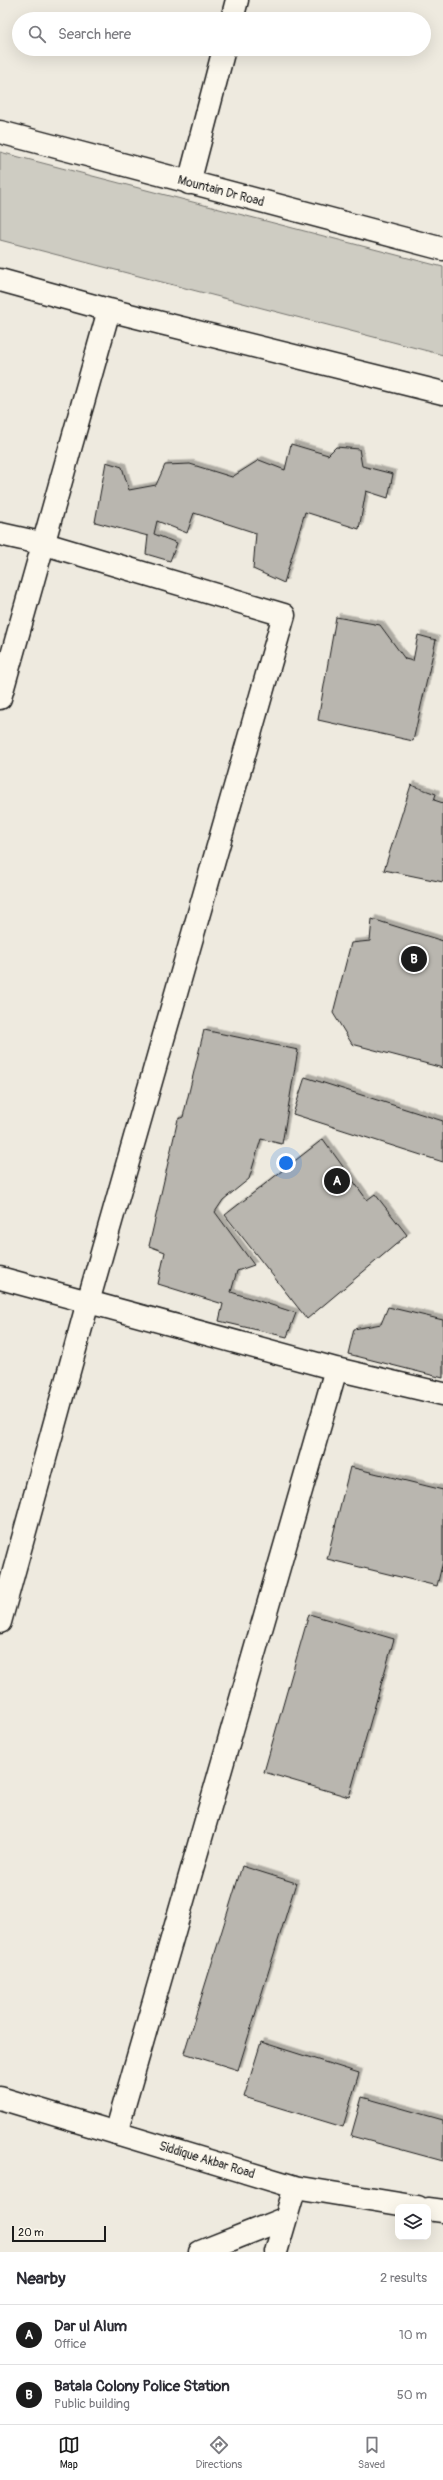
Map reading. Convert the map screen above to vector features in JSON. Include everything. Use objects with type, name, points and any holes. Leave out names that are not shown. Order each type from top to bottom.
[{"type":"street","points":[[234,12],[237,0]]},
{"type":"street","points":[[189,183],[222,56]]},
{"type":"street","name":"Mountain Dr Road","points":[[0,132],[443,249]]},
{"type":"street","points":[[0,280],[109,310],[443,393]]},
{"type":"street","points":[[0,698],[45,544],[109,310]]},
{"type":"street","points":[[0,534],[45,544],[284,615],[88,1302],[0,1622]]},
{"type":"street","points":[[0,1278],[336,1369],[443,1394]]},
{"type":"street","points":[[116,2133],[336,1369]]},
{"type":"street","name":"Siddique Akbar Road","points":[[0,2098],[295,2187],[400,2204]]},
{"type":"street","points":[[276,2252],[295,2187]]},
{"type":"street","points":[[431,2209],[443,2211]]},
{"type":"street","points":[[200,2252],[286,2218]]},
{"type":"shaded area","points":[[0,152],[443,267],[443,355],[0,240]]},
{"type":"building","points":[[291,444],[328,455],[336,447],[359,449],[362,466],[393,474],[388,498],[366,491],[359,529],[305,512],[284,583],[253,569],[256,533],[194,513],[187,533],[157,521],[154,534],[177,543],[170,561],[146,554],[148,536],[95,522],[106,462],[122,467],[129,490],[156,485],[165,465],[190,464],[232,477],[259,460],[285,470]]},
{"type":"building","points":[[336,617],[380,625],[405,659],[413,661],[418,635],[436,640],[413,741],[318,720]]},
{"type":"building","points":[[411,785],[436,794],[434,800],[443,803],[443,882],[384,870]]},
{"type":"building","points":[[372,919],[443,941],[443,1068],[352,1044],[333,1013],[351,943],[370,941]]},
{"type":"building","points":[[204,1030],[298,1050],[282,1144],[261,1139],[249,1179],[223,1200],[215,1212],[254,1265],[237,1271],[231,1292],[296,1313],[287,1337],[219,1321],[223,1304],[158,1284],[165,1252],[149,1246],[178,1119],[183,1117]]},
{"type":"building","points":[[305,1077],[443,1121],[443,1162],[293,1114]]},
{"type":"building","points":[[323,1139],[367,1200],[375,1194],[407,1235],[307,1319],[225,1215]]},
{"type":"building","points":[[388,1307],[443,1320],[443,1378],[348,1354],[354,1329],[381,1324]]},
{"type":"building","points":[[350,1467],[443,1490],[443,1561],[437,1586],[327,1559]]},
{"type":"building","points":[[309,1614],[394,1639],[349,1797],[264,1772]]},
{"type":"building","points":[[242,1866],[296,1883],[238,2070],[184,2053]]},
{"type":"building","points":[[261,2042],[359,2073],[343,2127],[244,2097]]},
{"type":"building","points":[[362,2097],[443,2120],[443,2161],[351,2136]]},
{"type":"place","name":"Batala Colony Police Station","points":[[414,959]]},
{"type":"place","name":"Dar ul Alum","points":[[337,1181]]}]
